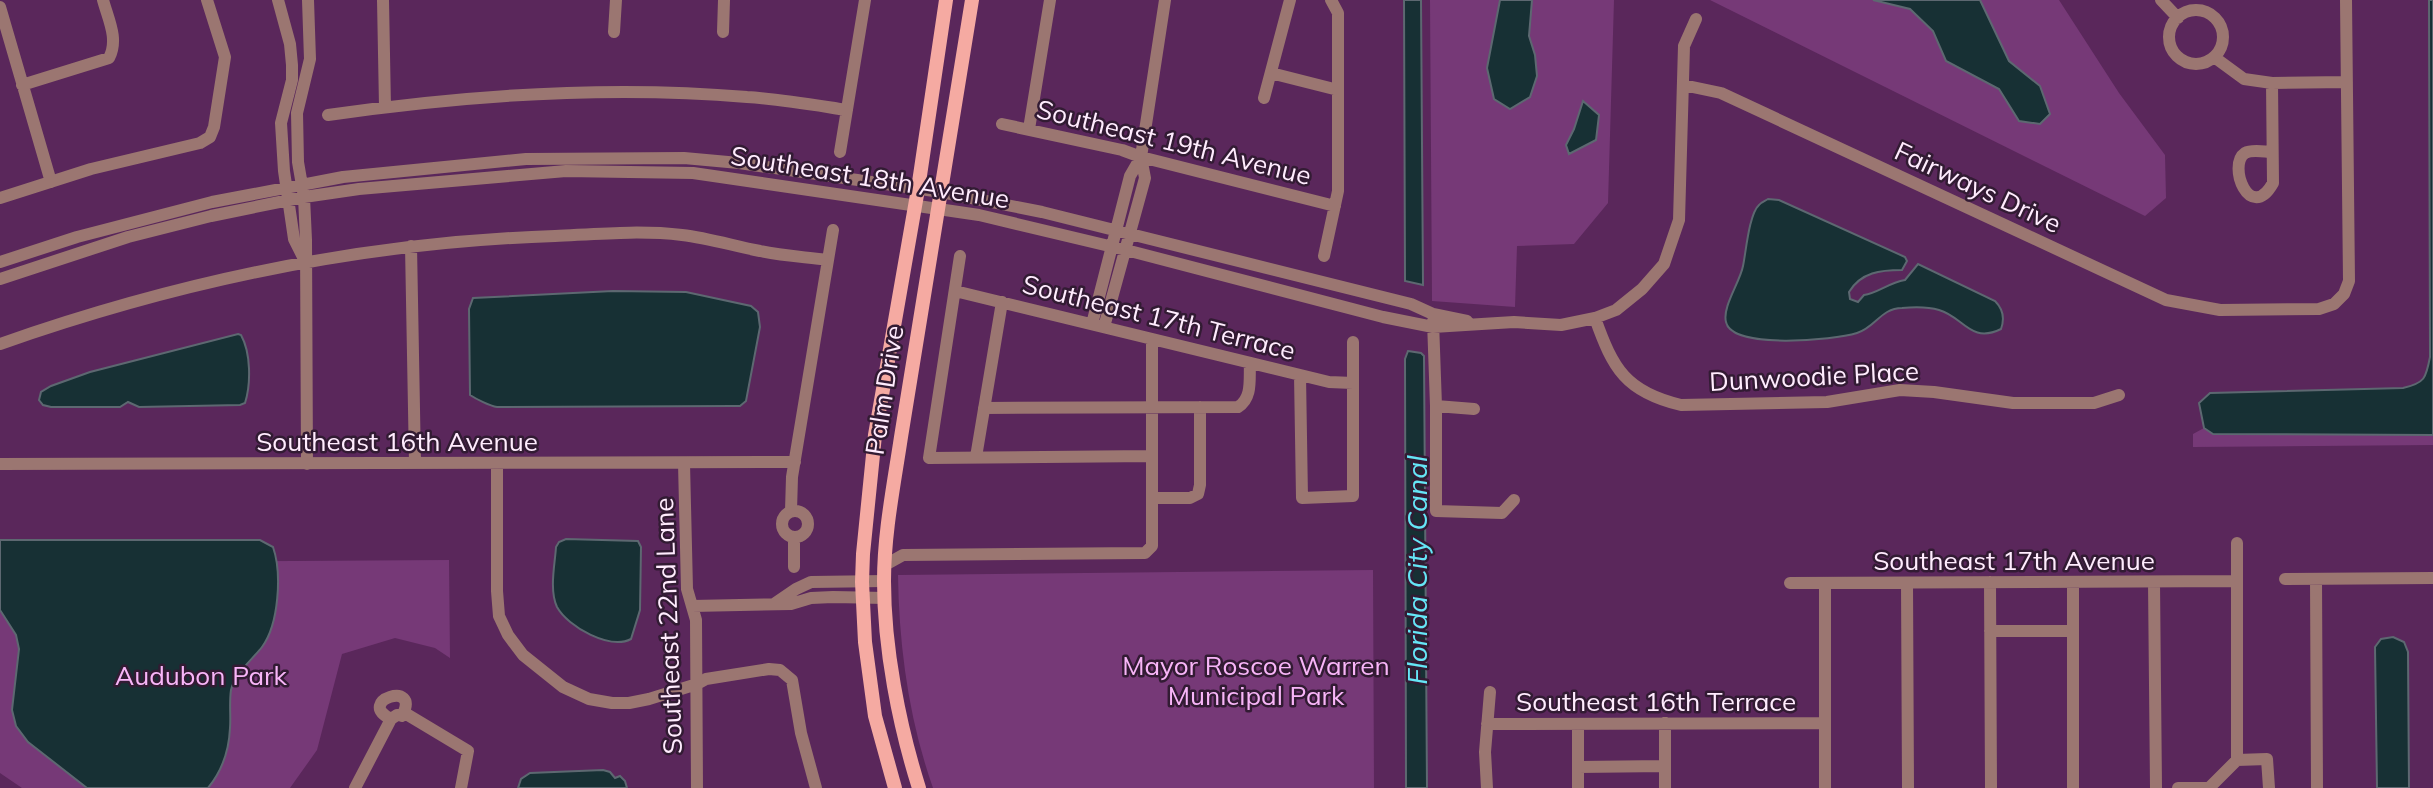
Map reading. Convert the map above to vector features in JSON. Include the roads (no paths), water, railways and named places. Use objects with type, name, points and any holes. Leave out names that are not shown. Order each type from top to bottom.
[{"type":"main road","name":"Palm Drive","points":[[895,788],[875,716],[865,642],[862,582],[867,499],[875,435],[916,197],[946,0]]},
{"type":"main road","name":"Palm Drive","points":[[919,788],[897,696],[889,645],[885,565],[899,449],[972,0]]},
{"type":"street","points":[[22,85],[93,65],[108,58],[112,52],[113,35],[103,0]]},
{"type":"street","points":[[0,198],[91,169],[200,143],[210,137],[225,57],[207,0]]},
{"type":"street","points":[[278,0],[290,44],[292,65],[292,80],[281,123],[287,194],[294,239],[305,261]]},
{"type":"street","points":[[307,464],[305,261],[297,113],[310,59],[308,0]]},
{"type":"street","points":[[383,0],[385,107]]},
{"type":"street","points":[[614,32],[616,0]]},
{"type":"street","points":[[723,32],[724,0]]},
{"type":"street","points":[[840,152],[865,1],[851,0]]},
{"type":"street","points":[[1029,129],[1050,0]]},
{"type":"street","points":[[1098,326],[1126,250],[1145,178],[1141,157],[1165,0]]},
{"type":"street","points":[[1264,98],[1290,0]]},
{"type":"street","points":[[1324,256],[1338,191],[1338,13],[1331,0]]},
{"type":"street","points":[[2161,0],[2178,18]]},
{"type":"street","name":"Fairways Drive","points":[[1683,85],[1721,93],[2166,300],[2220,310],[2319,309],[2334,304],[2344,295],[2349,281],[2346,0]]},
{"type":"street","points":[[0,7],[51,182]]},
{"type":"street","points":[[2192,11],[2209,14],[2215,19],[2222,34],[2219,51],[2214,57],[2206,62],[2192,64],[2179,59],[2173,52],[2169,34],[2178,18],[2192,11]]},
{"type":"street","points":[[1514,500],[1502,513],[1436,511],[1433,320],[1482,324],[1561,324],[1595,318],[1616,310],[1642,289],[1664,264],[1679,220],[1684,46],[1696,19]]},
{"type":"street","points":[[2214,57],[2244,79],[2272,83],[2347,82]]},
{"type":"street","points":[[1271,73],[1338,90]]},
{"type":"street","points":[[2272,83],[2272,152]]},
{"type":"street","points":[[328,116],[385,107],[518,95],[611,92],[748,97],[847,110]]},
{"type":"street","name":"Southeast 19th Avenue","points":[[1002,124],[1122,150],[1335,206]]},
{"type":"street","points":[[1098,326],[1116,230],[1130,176],[1141,157]]},
{"type":"street","points":[[0,262],[77,237],[212,202],[287,194],[356,175],[526,159],[684,158],[739,163],[916,197]]},
{"type":"street","name":"Southeast 18th Avenue","points":[[916,197],[941,192],[1042,212],[1411,304],[1433,320]]},
{"type":"street","points":[[0,279],[128,237],[287,194]]},
{"type":"street","name":"Southeast 18th Avenue","points":[[916,197],[938,208],[1112,246],[1383,317],[1433,320]]},
{"type":"street","points":[[791,511],[794,462],[833,230]]},
{"type":"street","points":[[0,344],[71,318],[159,293],[305,261],[411,246],[495,238],[647,233],[682,235],[762,252],[828,260]]},
{"type":"street","points":[[411,246],[415,463]]},
{"type":"street","points":[[960,256],[929,458],[1152,456]]},
{"type":"street","name":"Southeast 17th Terrace","points":[[955,291],[1329,382],[1353,383]]},
{"type":"street","points":[[975,457],[1002,302]]},
{"type":"street","name":"Dunwoodie Place","points":[[1595,318],[1615,367],[1628,382],[1666,401],[1681,405],[1827,402],[1900,390],[2013,402],[2094,402],[2119,395]]},
{"type":"street","points":[[885,565],[903,555],[1145,553],[1152,546],[1152,339]]},
{"type":"street","points":[[1300,375],[1302,498],[1353,496],[1353,342]]},
{"type":"street","points":[[984,408],[1238,407],[1248,396],[1251,363]]},
{"type":"street","points":[[1436,406],[1474,408]]},
{"type":"street","points":[[1152,498],[1190,498],[1198,494],[1200,407]]},
{"type":"street","name":"Southeast 16th Avenue","points":[[0,464],[794,462]]},
{"type":"street","points":[[497,463],[499,616],[508,635],[523,655],[563,687],[589,699],[629,703],[706,679],[769,669],[780,670],[792,680],[801,733],[816,788]]},
{"type":"street","name":"Southeast 22nd Lane","points":[[684,463],[687,589],[696,620],[697,788]]},
{"type":"street","points":[[791,511],[800,511],[808,522],[803,534],[794,537],[786,534],[781,523],[784,516],[791,511]]},
{"type":"street","points":[[794,537],[794,567]]},
{"type":"street","points":[[2237,543],[2237,760]]},
{"type":"street","points":[[887,545],[903,555]]},
{"type":"street","points":[[2285,579],[2433,578]]},
{"type":"street","points":[[2316,579],[2318,788]]},
{"type":"street","points":[[774,604],[811,582],[884,581]]},
{"type":"street","name":"Southeast 17th Avenue","points":[[1790,583],[2237,581]]},
{"type":"street","points":[[1990,582],[1992,788]]},
{"type":"street","points":[[2073,582],[2073,788]]},
{"type":"street","points":[[2154,582],[2155,788]]},
{"type":"street","points":[[1825,583],[1825,788]]},
{"type":"street","points":[[1908,583],[1908,788]]},
{"type":"street","points":[[692,606],[791,604],[811,598],[885,598]]},
{"type":"street","points":[[1990,631],[2073,631]]},
{"type":"street","points":[[1487,788],[1485,752],[1490,692]]},
{"type":"street","points":[[355,788],[397,717],[408,715],[468,751],[461,788]]},
{"type":"street","points":[[1665,723],[1665,788]]},
{"type":"street","name":"Southeast 16th Terrace","points":[[1488,724],[1825,723]]},
{"type":"street","points":[[1578,724],[1578,788]]},
{"type":"street","points":[[2178,788],[2209,788],[2237,760],[2267,759],[2269,788]]},
{"type":"street","points":[[1578,767],[1665,765]]},
{"type":"water","points":[[1404,0],[1421,0],[1423,285],[1405,281]]},
{"type":"water","points":[[1500,0],[1532,0],[1529,36],[1535,55],[1537,76],[1530,97],[1510,109],[1494,99],[1487,68]]},
{"type":"water","points":[[1873,0],[1980,0],[2009,61],[2040,86],[2050,114],[2040,124],[2019,121],[1999,89],[1946,61],[1933,31],[1910,9]]},
{"type":"water","points":[[2429,0],[2433,0],[2433,435],[2213,434],[2204,428],[2199,403],[2210,393],[2403,388],[2420,382],[2426,375],[2430,357]]},
{"type":"water","points":[[1583,101],[1599,115],[1596,140],[1569,154],[1566,145]]},
{"type":"water","points":[[1768,199],[1779,200],[1905,257],[1907,261],[1902,270],[1879,272],[1859,280],[1849,292],[1850,299],[1858,302],[1864,295],[1905,280],[1918,264],[1995,301],[2002,314],[2001,329],[1990,333],[1974,331],[1948,313],[1916,307],[1889,311],[1869,327],[1845,336],[1785,341],[1746,337],[1732,331],[1725,316],[1743,266],[1753,216],[1760,204]]},
{"type":"water","points":[[613,291],[686,292],[751,306],[758,312],[760,327],[746,401],[740,406],[497,407],[470,395],[469,309],[473,298]]},
{"type":"water","points":[[241,335],[247,351],[249,369],[245,403],[240,405],[139,407],[128,402],[120,407],[51,407],[43,405],[39,400],[41,392],[51,386],[90,372]]},
{"type":"water","name":"Florida City Canal","points":[[1408,351],[1424,356],[1427,788],[1406,788],[1405,359]]},
{"type":"water","points":[[566,539],[638,541],[641,547],[640,610],[631,639],[622,642],[601,639],[580,629],[562,615],[557,607],[553,585],[556,547]]},
{"type":"water","name":"Audubon Park","points":[[0,540],[260,540],[273,547],[278,584],[272,625],[262,647],[233,684],[228,744],[221,767],[208,788],[87,788],[28,742],[16,726],[12,710],[19,649],[16,635],[0,610]]},
{"type":"water","points":[[2393,637],[2404,642],[2408,652],[2409,788],[2377,788],[2375,647],[2381,639]]},
{"type":"water","points":[[610,772],[615,778],[620,776],[627,788],[518,788],[521,779],[530,773]]},
{"type":"park label","name":"Mayor Roscoe Warren Municipal Park","points":[[1256,680]]}]
